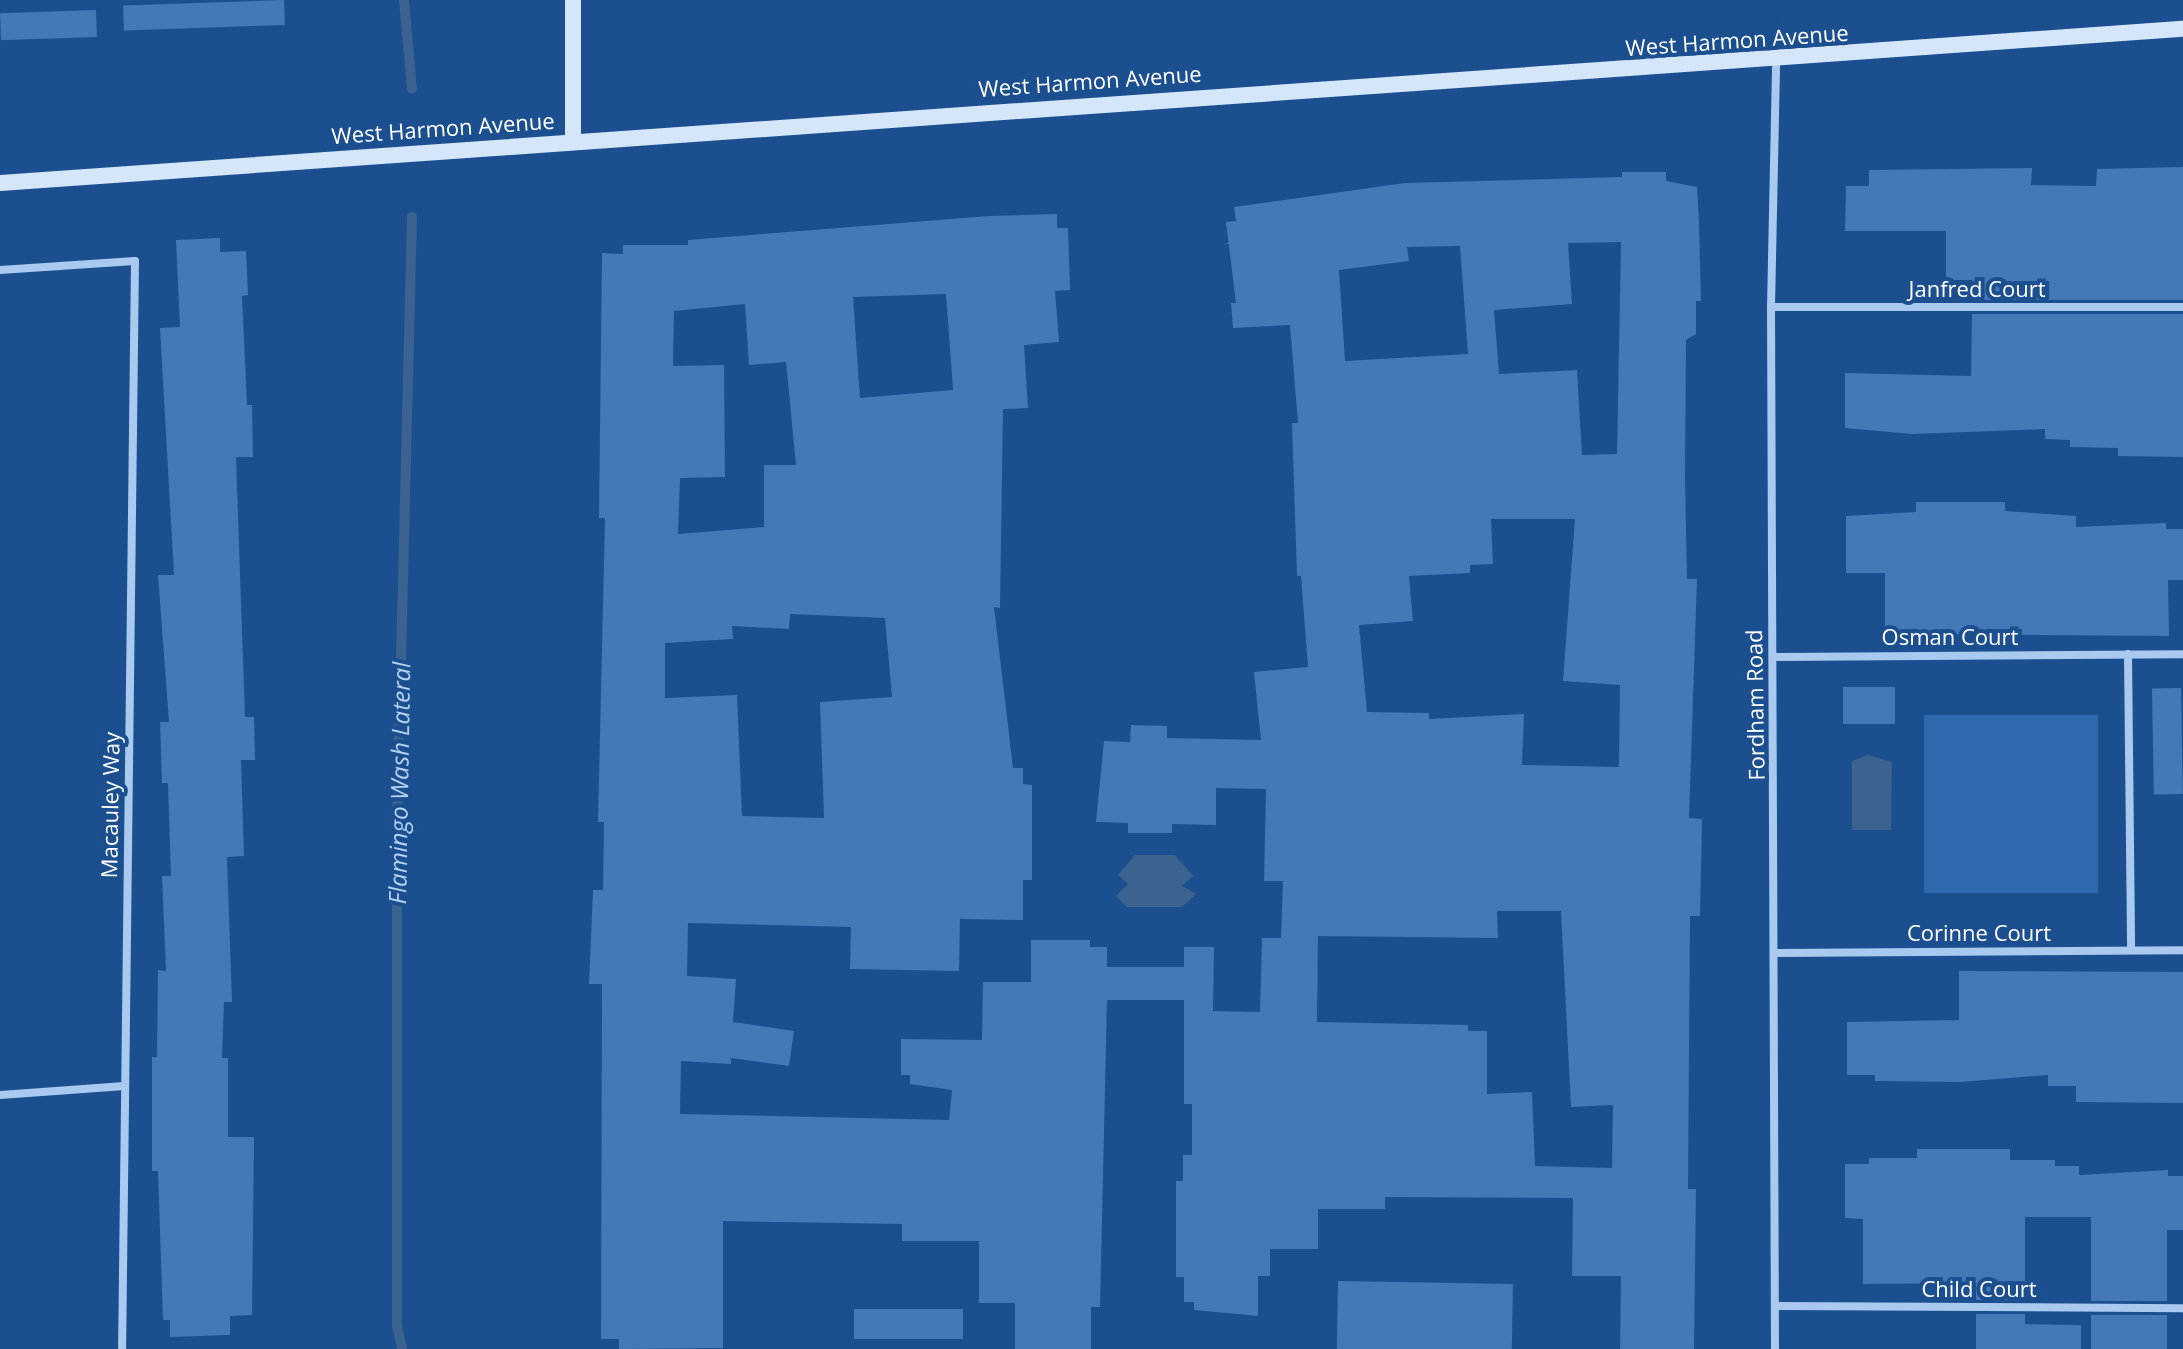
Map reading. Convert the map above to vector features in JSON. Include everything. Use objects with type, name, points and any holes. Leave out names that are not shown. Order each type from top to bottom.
[{"type":"main road","points":[[573,0],[573,140]]},
{"type":"main road","name":"West Harmon Avenue","points":[[0,183],[573,140],[1776,60],[2183,29]]},
{"type":"street","name":"Fordham Road","points":[[1775,1349],[1776,953],[1771,307],[1776,60]]},
{"type":"street","name":"Macauley Way","points":[[0,270],[135,261],[122,1349]]},
{"type":"street","name":"Janfred Court","points":[[1771,307],[2183,307]]},
{"type":"street","points":[[2128,654],[2131,950]]},
{"type":"street","name":"Osman Court","points":[[1773,657],[2183,654]]},
{"type":"street","name":"Corinne Court","points":[[1776,953],[2183,950]]},
{"type":"street","points":[[0,1095],[125,1086]]},
{"type":"street","name":"Child Court","points":[[1775,1306],[2183,1308]]},
{"type":"shaded area","points":[[1924,715],[2098,715],[2098,893],[1924,893]]},
{"type":"shaded area","points":[[1868,755],[1892,762],[1891,830],[1852,830],[1852,761]]},
{"type":"shaded area","points":[[1135,855],[1175,855],[1193,876],[1182,886],[1196,894],[1182,907],[1127,907],[1116,896],[1128,884],[1118,875]]},
{"type":"building","points":[[284,0],[285,25],[124,31],[123,6]]},
{"type":"building","points":[[96,10],[97,37],[1,40],[0,13]]},
{"type":"building","points":[[2183,167],[2183,300],[1972,300],[1972,280],[1946,280],[1946,231],[1845,231],[1846,186],[1869,186],[1869,170],[2032,168],[2031,185],[2096,186],[2097,169]]},
{"type":"building","points":[[1622,172],[1666,172],[1666,181],[1697,187],[1701,301],[1696,301],[1696,334],[1686,340],[1685,477],[1687,579],[1697,579],[1689,818],[1702,819],[1700,916],[1690,916],[1688,1189],[1696,1189],[1694,1349],[1620,1349],[1621,1276],[1572,1276],[1573,1198],[1385,1197],[1385,1209],[1318,1209],[1318,1249],[1270,1249],[1270,1276],[1258,1276],[1258,1316],[1194,1310],[1194,1302],[1184,1302],[1184,1277],[1176,1277],[1176,1181],[1183,1181],[1183,1155],[1192,1155],[1192,1104],[1184,1104],[1184,1000],[1107,1000],[1100,1307],[1091,1307],[1091,1349],[1015,1349],[1015,1303],[979,1303],[979,1241],[902,1241],[902,1224],[723,1221],[723,1348],[619,1349],[619,1339],[601,1339],[602,984],[589,984],[593,890],[603,890],[604,822],[598,822],[605,518],[599,518],[602,253],[623,254],[623,245],[688,245],[688,240],[989,216],[1057,214],[1057,228],[1068,228],[1070,290],[1055,291],[1059,342],[1024,345],[1028,408],[1003,409],[1000,608],[994,607],[1013,768],[1023,768],[1023,784],[1032,785],[1032,880],[1023,880],[1023,920],[960,919],[959,971],[850,969],[851,927],[688,923],[687,976],[736,979],[733,1022],[794,1031],[789,1066],[731,1058],[731,1064],[681,1061],[680,1114],[949,1120],[952,1090],[910,1084],[910,1075],[901,1075],[901,1039],[982,1040],[983,982],[1031,982],[1031,940],[1090,940],[1090,947],[1107,947],[1107,967],[1184,967],[1184,947],[1214,947],[1213,1011],[1260,1012],[1262,938],[1281,938],[1283,881],[1264,881],[1266,789],[1216,788],[1216,825],[1172,824],[1172,833],[1128,833],[1128,823],[1096,822],[1104,741],[1130,742],[1131,725],[1167,726],[1167,738],[1261,740],[1254,672],[1308,667],[1301,576],[1297,576],[1292,423],[1298,423],[1290,325],[1233,328],[1231,303],[1236,303],[1226,222],[1236,221],[1234,207],[1405,183],[1622,177]],"holes":[[[1621,242],[1617,454],[1582,455],[1577,370],[1499,374],[1494,310],[1572,304],[1568,243]],[[1460,246],[1468,354],[1345,361],[1339,270],[1409,261],[1407,247]],[[946,294],[953,390],[860,398],[853,297]],[[745,304],[749,365],[786,362],[796,465],[764,465],[764,527],[678,534],[680,478],[725,477],[724,365],[673,366],[674,311]],[[1491,519],[1575,519],[1563,681],[1620,685],[1619,767],[1522,765],[1524,714],[1429,719],[1429,713],[1367,712],[1359,625],[1413,621],[1409,576],[1470,573],[1470,565],[1493,564]],[[790,614],[885,618],[892,697],[820,702],[824,818],[742,816],[737,695],[665,698],[665,643],[733,639],[732,626],[789,629]],[[1497,911],[1561,911],[1571,1107],[1613,1105],[1612,1168],[1535,1166],[1532,1092],[1487,1094],[1487,1031],[1468,1031],[1468,1025],[1317,1022],[1318,936],[1498,938]]]},
{"type":"building","points":[[220,238],[220,252],[246,251],[248,295],[242,296],[247,405],[252,405],[253,457],[236,457],[245,717],[254,717],[255,760],[241,760],[244,856],[227,857],[232,1002],[224,1002],[222,1058],[228,1058],[228,1137],[254,1137],[252,1315],[230,1316],[230,1335],[170,1337],[170,1320],[163,1320],[158,1171],[152,1171],[152,1057],[157,1057],[158,970],[166,971],[162,876],[171,876],[168,783],[162,783],[160,722],[169,722],[158,575],[174,575],[160,328],[180,327],[176,240]]},
{"type":"building","points":[[1972,314],[2183,314],[2183,457],[2118,456],[2118,448],[2070,447],[2070,440],[2045,439],[2045,429],[1912,434],[1845,428],[1845,373],[1971,376]]},
{"type":"building","points":[[1916,502],[2005,502],[2005,511],[2076,516],[2076,527],[2166,523],[2166,529],[2183,529],[2183,580],[2168,580],[2169,636],[1885,634],[1885,573],[1846,573],[1846,516],[1916,512]]},
{"type":"building","points":[[1843,687],[1895,687],[1895,724],[1843,724]]},
{"type":"building","points":[[2181,688],[2183,794],[2154,794],[2152,689]]},
{"type":"building","points":[[1959,971],[2183,972],[2183,1103],[2076,1102],[2076,1086],[2048,1086],[2048,1075],[1960,1082],[1875,1081],[1875,1075],[1847,1075],[1847,1022],[1959,1020]]},
{"type":"building","points":[[1917,1149],[2010,1149],[2010,1160],[2055,1160],[2055,1166],[2079,1166],[2079,1175],[2168,1170],[2168,1176],[2183,1176],[2183,1230],[2167,1230],[2167,1301],[2091,1301],[2091,1217],[2025,1217],[2025,1300],[1976,1300],[1976,1283],[1863,1284],[1863,1219],[1845,1218],[1845,1164],[1869,1164],[1869,1158],[1917,1158]]},
{"type":"building","points":[[1338,1281],[1513,1284],[1512,1349],[1337,1349]]},
{"type":"building","points":[[854,1309],[963,1309],[963,1339],[854,1339]]},
{"type":"building","points":[[1976,1314],[2025,1314],[2025,1324],[2081,1325],[2081,1349],[1976,1349]]},
{"type":"building","points":[[2091,1315],[2167,1315],[2167,1349],[2091,1349]]},
{"type":"waterway","name":"Flamingo Wash Lateral","points":[[404,0],[412,89]]},
{"type":"waterway","name":"Flamingo Wash Lateral","points":[[402,1349],[397,1326],[397,822],[412,217]]}]
